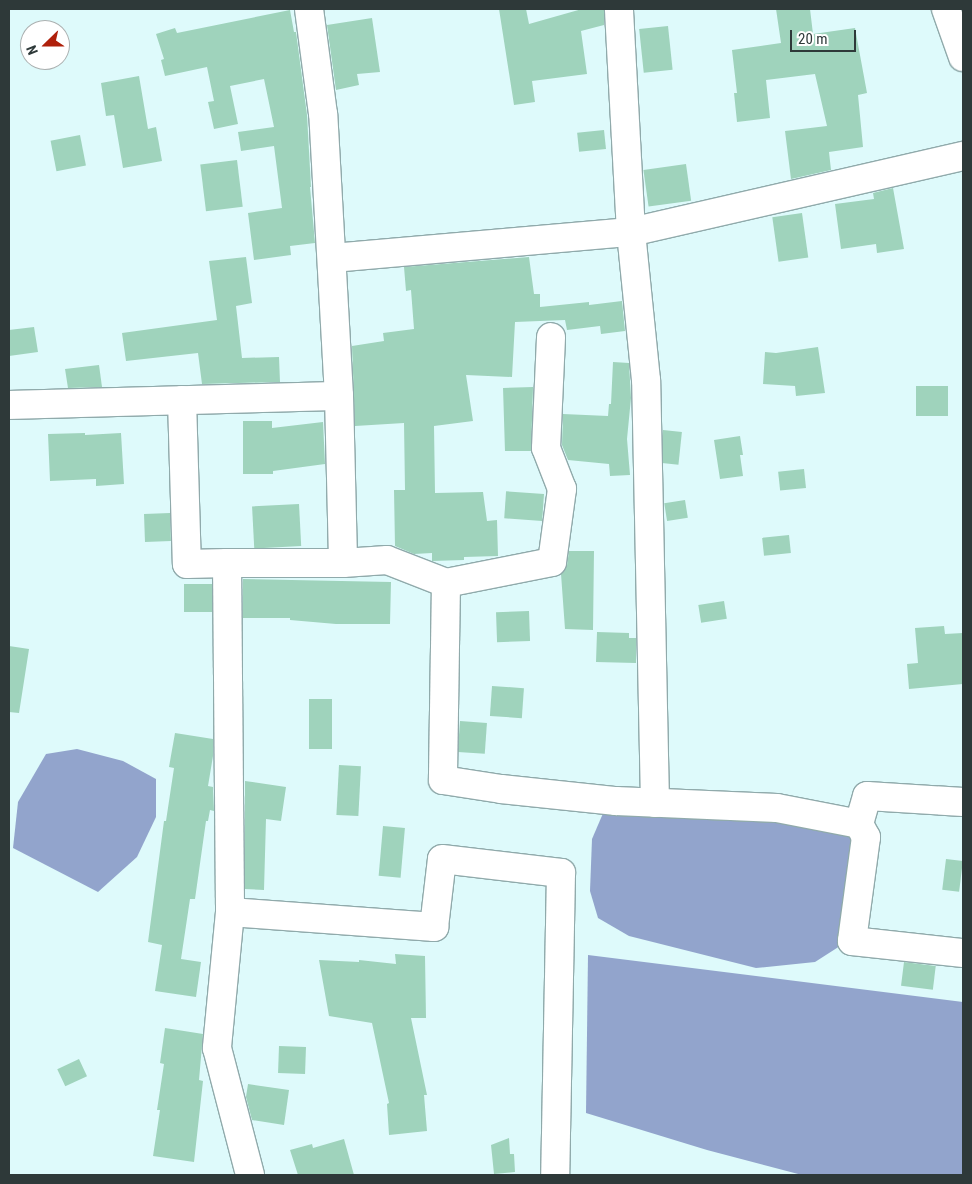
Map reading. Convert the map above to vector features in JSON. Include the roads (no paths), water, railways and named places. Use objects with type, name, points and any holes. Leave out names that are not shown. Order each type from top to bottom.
[{"type":"street","points":[[315,9],[332,258],[339,396],[343,563]]},
{"type":"street","points":[[619,9],[631,232],[646,380],[655,803]]},
{"type":"street","points":[[946,9],[963,57]]},
{"type":"street","points":[[332,258],[631,232],[963,156]]},
{"type":"street","points":[[182,400],[187,564],[343,563],[387,560],[446,583],[552,562],[562,489],[546,448],[551,337]]},
{"type":"street","points":[[9,405],[339,396]]},
{"type":"street","points":[[227,563],[230,912],[217,1048],[250,1175]]},
{"type":"street","points":[[446,583],[443,780],[520,791],[655,803],[777,808],[859,824]]},
{"type":"street","points":[[963,802],[867,796],[859,824],[866,837],[852,941],[963,953]]},
{"type":"street","points":[[230,912],[434,928],[442,859],[561,873],[555,1175]]},
{"type":"water","points":[[77,749],[123,761],[156,779],[156,817],[137,857],[98,892],[13,848],[18,802],[46,754]]},
{"type":"water","points":[[604,811],[768,815],[857,838],[840,946],[815,962],[756,968],[629,936],[598,918],[590,891],[592,839]]},
{"type":"water","points":[[588,955],[963,1002],[963,1175],[802,1175],[707,1150],[586,1113]]}]
